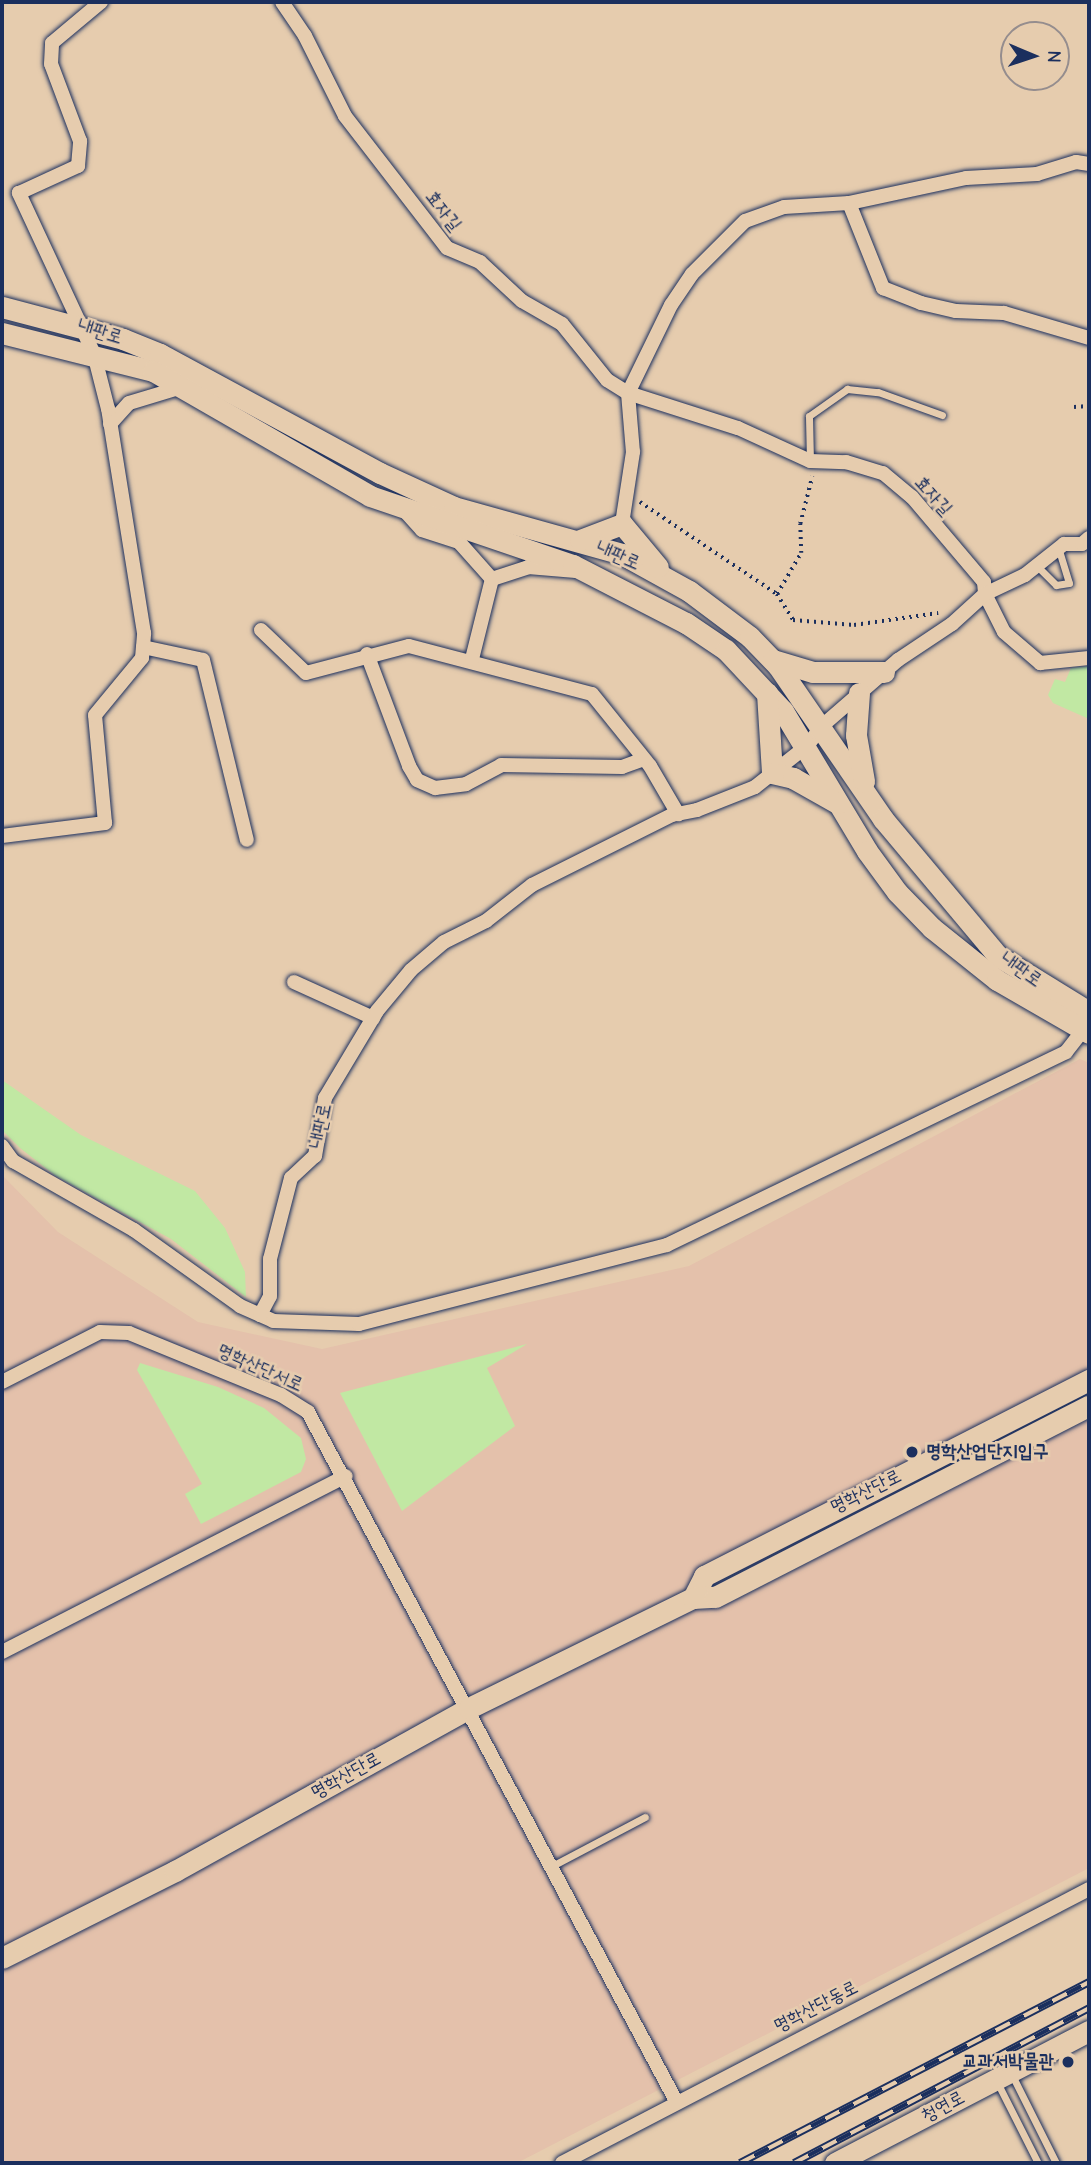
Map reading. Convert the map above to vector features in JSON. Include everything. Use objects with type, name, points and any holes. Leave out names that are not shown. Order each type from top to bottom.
[{"type":"street","points":[[2,836],[105,823],[95,715],[142,658],[143,647],[110,424],[94,354],[19,193],[78,166],[80,141],[51,64],[52,43],[101,2]]},
{"type":"street","name":"효자길","points":[[282,2],[305,36],[345,116],[447,248],[480,262],[522,301],[562,324],[607,380],[628,393],[738,428],[810,461],[846,461],[883,473],[912,497],[984,582],[985,594],[1004,632],[1040,663],[1089,659]]},
{"type":"street","points":[[622,524],[633,452],[628,393],[671,305],[692,274],[745,221],[784,207],[849,202],[966,178],[1037,174],[1076,162],[1089,164]]},
{"type":"street","points":[[849,202],[883,288],[921,303],[956,311],[1004,313],[1089,338]]},
{"type":"street","name":"내판로","points":[[2,307],[82,327],[160,354],[380,472],[454,507],[580,540],[622,554],[723,615],[772,659],[822,726],[868,797],[951,905],[998,956],[1087,1025]]},
{"type":"street","name":"내판로","points":[[2,333],[153,371],[333,477],[404,510],[588,571],[686,622],[726,650],[767,693],[807,746],[839,804],[897,892],[932,928],[998,980],[1087,1025]]},
{"type":"street","points":[[110,424],[129,403],[182,387]]},
{"type":"street","points":[[404,510],[422,530],[459,542],[492,579]]},
{"type":"street","points":[[580,540],[622,524]]},
{"type":"street","points":[[622,524],[674,583]]},
{"type":"street","points":[[807,746],[822,726],[859,693],[985,594],[1036,566],[1059,549],[1089,538]]},
{"type":"street","points":[[492,579],[528,567],[588,571]]},
{"type":"street","points":[[472,659],[492,579]]},
{"type":"street","points":[[261,630],[306,673],[366,654],[409,646],[472,659],[592,694],[644,759],[678,814]]},
{"type":"street","points":[[143,647],[203,660],[247,840]]},
{"type":"street","points":[[366,654],[408,766],[417,779],[435,788],[466,784],[501,765],[622,767],[644,759]]},
{"type":"street","points":[[772,659],[813,672],[884,672]]},
{"type":"street","points":[[767,693],[772,773],[793,778],[839,804]]},
{"type":"street","points":[[859,693],[856,735],[868,797]]},
{"type":"street","name":"내판로","points":[[260,1315],[270,1296],[270,1259],[291,1178],[315,1156],[325,1098],[373,1018],[411,970],[444,942],[486,921],[532,885],[678,814],[755,787],[807,746]]},
{"type":"street","points":[[294,982],[373,1018]]},
{"type":"street","points":[[2,1146],[13,1161],[134,1230],[260,1315],[273,1321],[359,1324],[465,1300],[667,1245],[1066,1052],[1087,1025]]},
{"type":"street","name":"명학산단서로","points":[[2,1382],[100,1332],[128,1333],[294,1402],[308,1412],[346,1476],[470,1708],[676,2101]]},
{"type":"street","name":"명학산단로","points":[[693,1598],[704,1576],[1089,1380]]},
{"type":"street","name":"명학산단로","points":[[2,1958],[175,1871],[470,1708],[693,1598],[715,1597],[1089,1406]]},
{"type":"street","points":[[2,1652],[346,1476]]},
{"type":"street","name":"명학산단동로","points":[[562,2163],[676,2101],[1089,1889]]},
{"type":"street","name":"청연로","points":[[835,2163],[1089,2031]]},
{"type":"lane","points":[[810,461],[809,416],[847,388],[878,392],[942,415]]},
{"type":"lane","points":[[1036,566],[1056,585],[1069,583],[1059,549]]},
{"type":"lane","points":[[552,1866],[645,1817]]},
{"type":"lane","points":[[1003,2076],[1038,2163]]},
{"type":"lane","points":[[1003,2076],[1056,2163]]},
{"type":"path","points":[[1074,407],[1089,406]]},
{"type":"path","points":[[777,594],[801,552],[800,524],[813,475],[810,461]]},
{"type":"path","points":[[627,493],[777,594],[793,620],[854,625],[947,611]]},
{"type":"shaded area","points":[[1080,1059],[1089,1063],[1089,1868],[517,2163],[2,2163],[2,1175],[58,1232],[198,1322],[322,1349],[689,1266]]},
{"type":"green space","points":[[1089,666],[1089,719],[1053,703],[1048,695],[1055,679],[1065,682],[1071,668]]},
{"type":"green space","points":[[2,1080],[81,1135],[195,1191],[225,1228],[245,1272],[246,1297],[171,1239],[56,1176],[20,1148],[2,1130]]},
{"type":"green space","points":[[527,1344],[487,1368],[515,1426],[402,1511],[340,1393]]},
{"type":"green space","points":[[140,1363],[218,1387],[264,1408],[301,1438],[306,1459],[301,1472],[201,1524],[185,1494],[202,1484],[137,1370]]},
{"type":"railway","points":[[740,2163],[1089,1982]]},
{"type":"railway","points":[[794,2163],[1089,2008]]},
{"type":"place","name":"명학산업단지입구","points":[[912,1452]]},
{"type":"place","name":"교과서박물관","points":[[1068,2062]]}]
